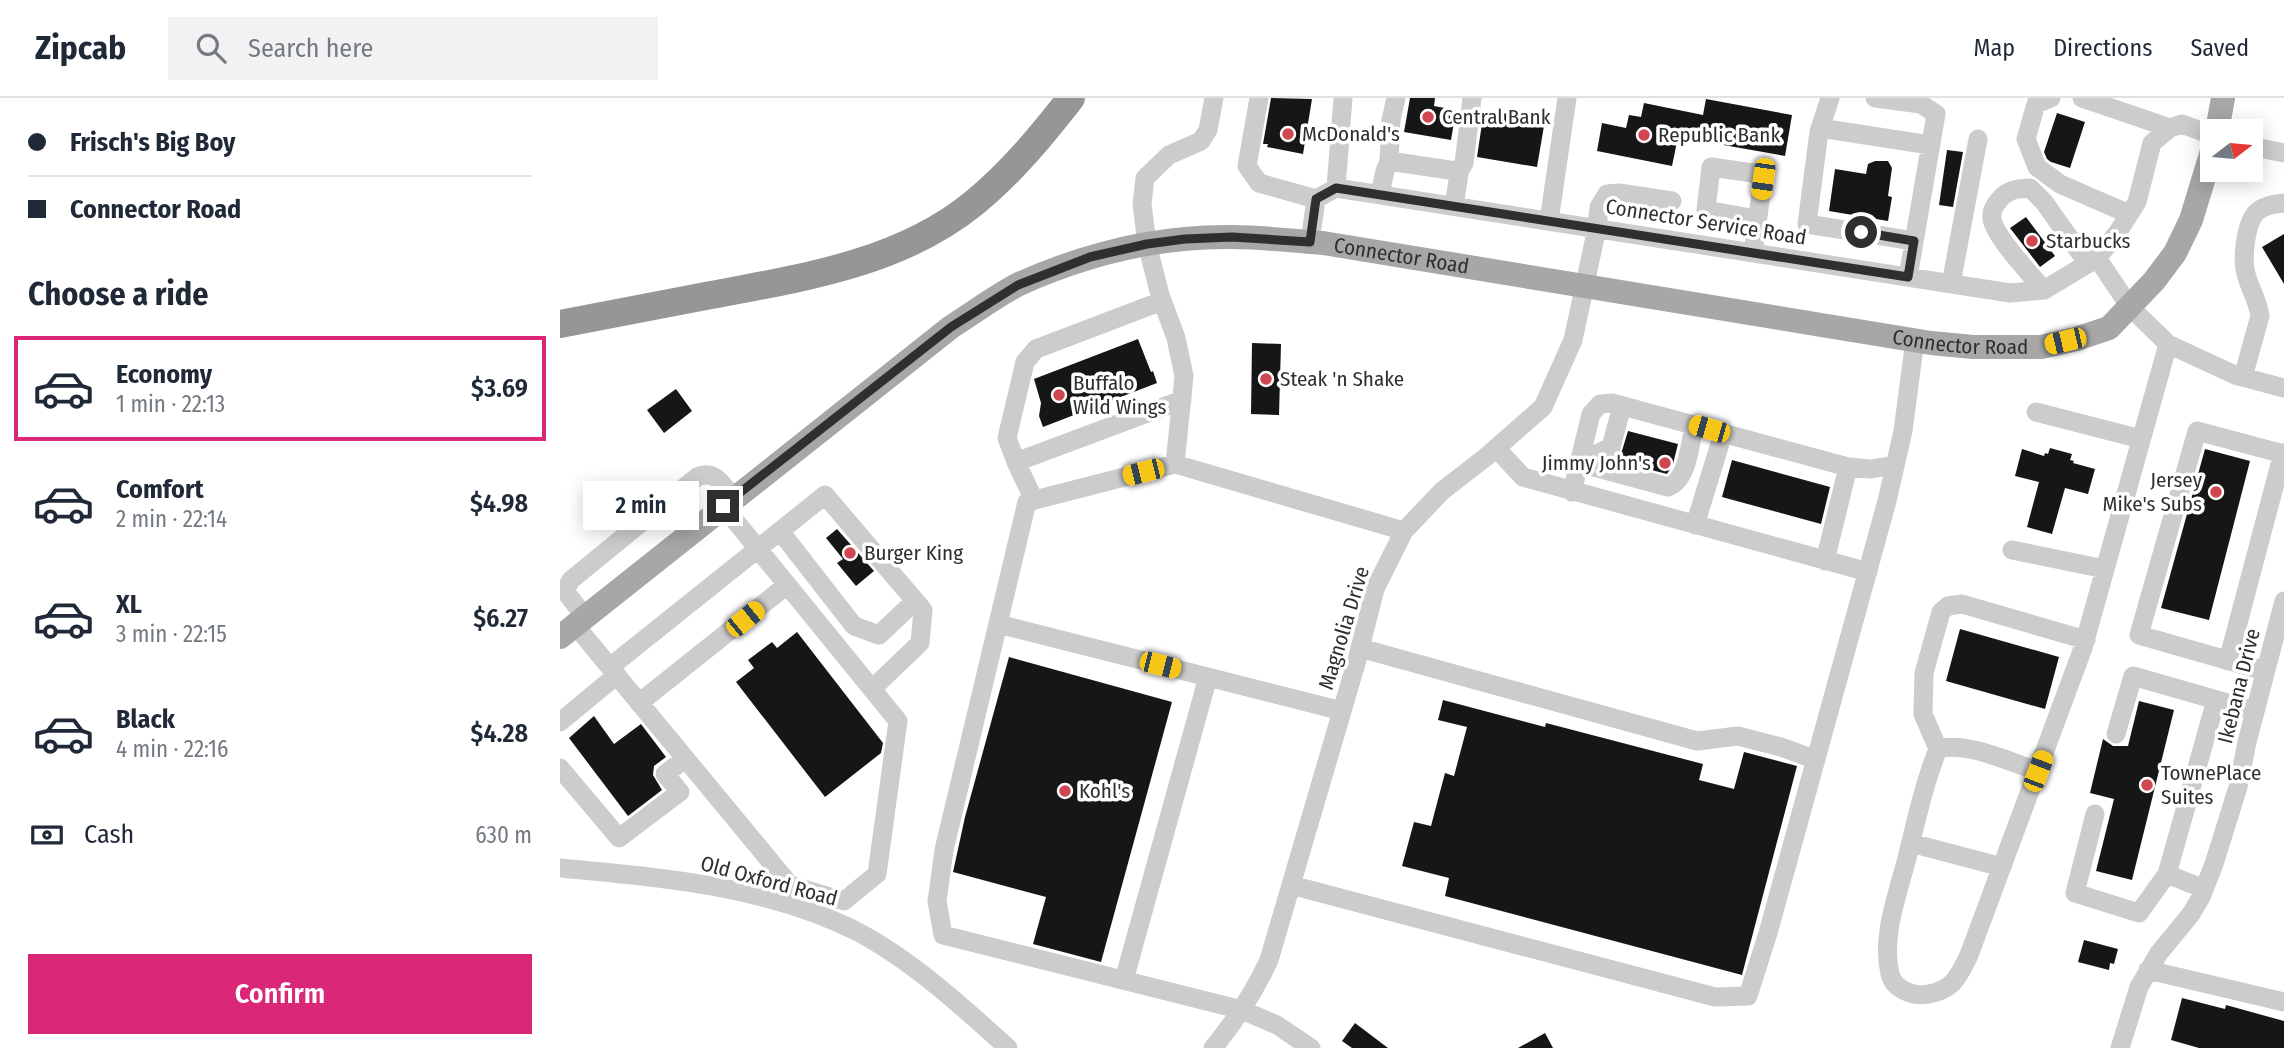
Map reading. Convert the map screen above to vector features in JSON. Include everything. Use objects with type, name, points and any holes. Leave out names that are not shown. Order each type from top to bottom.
[{"type":"highway","points":[[560,324],[794,279],[872,258],[908,244],[973,204],[1026,153],[1071,98]]},
{"type":"main road","points":[[2219,119],[2223,98]]},
{"type":"main road","name":"Connector Road","points":[[573,626],[942,334],[1018,285],[1090,257],[1147,244],[1185,239],[1232,237],[1310,242],[1915,340],[1973,347],[2041,347],[2109,328],[2130,307],[2175,253],[2191,220],[2203,182]]},
{"type":"street","points":[[1175,464],[1184,376],[1176,338],[1162,301],[1147,244],[1142,204],[1145,178],[1170,155],[1201,141],[1208,130],[1214,98]]},
{"type":"street","points":[[1259,98],[1247,166],[1251,174],[1259,183],[1316,199],[1336,188],[1343,98]]},
{"type":"street","points":[[1380,194],[1390,161],[1391,120],[1396,98]]},
{"type":"street","points":[[1458,173],[1464,163],[1472,98]]},
{"type":"street","points":[[1549,221],[1567,98]]},
{"type":"street","points":[[1830,98],[1821,128],[1807,224],[1914,241]]},
{"type":"street","points":[[1875,98],[1921,104],[1936,114],[1908,277]]},
{"type":"street","points":[[2051,98],[2036,104],[2026,139],[2037,167],[2060,184],[2129,215]]},
{"type":"street","points":[[2082,98],[2170,128],[2182,124],[2200,131]]},
{"type":"street","points":[[1821,128],[1930,145]]},
{"type":"street","name":"Connector Service Road","points":[[1336,188],[2010,293],[2044,290],[2093,261],[2137,202],[2152,143],[2170,128]]},
{"type":"street","points":[[1951,284],[1978,139]]},
{"type":"street","points":[[2263,149],[2284,153]]},
{"type":"street","points":[[1390,161],[1456,170],[1460,174],[1454,205]]},
{"type":"street","points":[[2044,290],[2001,238],[1992,220],[1993,207],[2004,194],[2015,189],[2030,188],[2130,307],[2168,344],[2243,377],[2284,388]]},
{"type":"street","name":"Magnolia Drive","points":[[1213,1048],[1256,990],[1269,960],[1375,589],[1404,531],[1442,491],[1496,449],[1543,407],[1573,340],[1597,228],[1599,206],[1607,194],[1619,193],[1672,201]]},
{"type":"street","points":[[1310,242],[1316,199]]},
{"type":"street","points":[[2243,377],[2259,316],[2259,306],[2245,273],[2250,222],[2257,211],[2284,202]]},
{"type":"street","points":[[1753,253],[1758,219]]},
{"type":"street","points":[[1034,500],[1007,438],[1025,362],[1036,349],[1162,301]]},
{"type":"street","points":[[1292,885],[1715,997],[1748,996],[1887,501],[1903,431],[1915,340]]},
{"type":"street","points":[[2086,640],[1962,604],[1948,606],[1941,612],[1924,673],[1923,714],[1938,749],[1889,930],[1890,977],[1902,990],[1923,995],[1943,991],[1957,980],[1969,955],[2086,640],[2168,344]]},
{"type":"street","points":[[1016,462],[1182,400]]},
{"type":"street","points":[[1572,492],[1591,415],[1600,404],[1612,403],[1848,467],[1871,469],[1895,465]]},
{"type":"street","points":[[1580,459],[1611,447],[1622,406]]},
{"type":"street","points":[[2036,412],[2141,439]]},
{"type":"street","points":[[1580,459],[1668,487],[1675,484],[1682,474],[1694,425]]},
{"type":"street","points":[[2228,661],[2283,453],[2197,431],[2139,635],[2228,661],[2266,671]]},
{"type":"street","points":[[1695,525],[1723,434]]},
{"type":"street","points":[[1496,449],[1523,477],[1868,572]]},
{"type":"street","points":[[1311,1048],[1277,1025],[1242,1010],[943,935],[937,901],[944,849],[1027,502],[1175,464],[1404,531]]},
{"type":"street","points":[[1825,561],[1848,467]]},
{"type":"street","points":[[707,474],[718,478],[728,502],[757,548],[898,722],[877,874],[844,901],[790,885],[614,671],[573,626],[565,592],[571,580],[697,477],[707,474]]},
{"type":"street","points":[[560,722],[614,671],[757,548],[825,495],[923,610],[920,643],[872,689]]},
{"type":"street","points":[[780,531],[854,626],[879,635],[915,601]]},
{"type":"street","points":[[2012,550],[2105,569]]},
{"type":"street","points":[[639,703],[787,585]]},
{"type":"street","name":"Ikebana Drive","points":[[2120,1048],[2139,987],[2159,953],[2191,915],[2204,889],[2227,827],[2284,601]]},
{"type":"street","points":[[824,631],[844,613]]},
{"type":"street","points":[[998,624],[1342,711]]},
{"type":"street","points":[[1360,648],[1697,741],[1738,736],[1781,747],[1816,760]]},
{"type":"street","points":[[2116,734],[2133,676],[2255,711]]},
{"type":"street","points":[[1124,980],[1208,677]]},
{"type":"street","points":[[2095,814],[2074,892],[2139,914],[2167,874],[2216,700]]},
{"type":"street","points":[[1938,749],[1950,746],[1965,748],[2038,771]]},
{"type":"street","points":[[560,768],[619,838],[680,792],[665,774],[685,758]]},
{"type":"street","points":[[1911,844],[2002,867]]},
{"type":"street","name":"Old Oxford Road","points":[[560,868],[682,881],[769,900],[840,924],[894,955],[1008,1048]]},
{"type":"street","points":[[2167,874],[2204,889]]},
{"type":"street","points":[[2148,970],[2284,1002]]},
{"type":"building","points":[[1271,98],[1312,99],[1303,154],[1263,144]]},
{"type":"building","points":[[1410,98],[1435,98],[1434,106],[1456,110],[1451,140],[1404,132]]},
{"type":"building","points":[[1706,99],[1792,115],[1785,156],[1678,137],[1672,166],[1597,151],[1602,123],[1626,128],[1629,115],[1641,117],[1644,103],[1703,115]]},
{"type":"building","points":[[1484,110],[1545,120],[1537,167],[1477,157]]},
{"type":"building","points":[[2057,113],[2085,122],[2070,168],[2051,162],[2044,152]]},
{"type":"building","points":[[1947,150],[1963,152],[1953,207],[1939,205]]},
{"type":"building","points":[[1888,161],[1892,168],[1888,196],[1892,197],[1888,221],[1829,211],[1835,169],[1866,174],[1868,164]]},
{"type":"building","name":"Starbucks","points":[[2026,217],[2055,256],[2040,267],[2010,228]]},
{"type":"building","points":[[2284,234],[2284,284],[2262,247]]},
{"type":"building","points":[[1138,339],[1157,383],[1043,427],[1039,416],[1041,403],[1034,379]]},
{"type":"building","name":"Steak 'n Shake","points":[[1252,343],[1281,344],[1279,415],[1251,414]]},
{"type":"building","points":[[676,389],[692,411],[664,433],[647,410]]},
{"type":"building","points":[[1628,431],[1678,444],[1673,464],[1667,474],[1613,460],[1621,454]]},
{"type":"building","points":[[2050,448],[2072,454],[2070,460],[2074,461],[2073,463],[2095,469],[2088,494],[2065,488],[2052,534],[2027,527],[2039,482],[2015,476],[2022,449],[2044,456]]},
{"type":"building","points":[[2205,449],[2250,461],[2209,620],[2161,608]]},
{"type":"building","points":[[1732,460],[1830,487],[1821,524],[1722,497]]},
{"type":"building","name":"Burger King","points":[[837,529],[874,571],[856,586],[837,563],[843,559],[826,538]]},
{"type":"building","points":[[1960,629],[2059,657],[2045,709],[1946,681]]},
{"type":"building","points":[[797,632],[883,743],[881,753],[825,797],[736,682],[754,668],[748,660],[772,642],[777,648]]},
{"type":"building","points":[[1009,657],[1172,702],[1101,962],[1033,944],[1046,897],[953,872],[965,817]]},
{"type":"building","points":[[1443,700],[1545,727],[1546,723],[1703,764],[1699,780],[1734,789],[1744,752],[1797,766],[1742,975],[1445,896],[1449,878],[1402,866],[1414,822],[1431,826],[1445,773],[1454,776],[1467,727],[1438,720]]},
{"type":"building","points":[[2139,701],[2174,710],[2132,880],[2096,871],[2114,799],[2090,793],[2103,739],[2113,746],[2128,746]]},
{"type":"building","points":[[594,716],[614,744],[641,724],[666,757],[654,766],[653,775],[662,790],[628,816],[569,738]]},
{"type":"building","points":[[2084,940],[2118,949],[2114,964],[2110,963],[2109,970],[2078,962]]},
{"type":"building","points":[[2182,998],[2225,1009],[2226,1005],[2284,1021],[2284,1048],[2199,1048],[2171,1040]]},
{"type":"building","points":[[1355,1023],[1388,1048],[1352,1048],[1342,1041]]},
{"type":"building","points":[[1545,1033],[1553,1048],[1518,1048]]},
{"type":"place","name":"Central Bank","points":[[1428,117]]},
{"type":"place","name":"McDonald's","points":[[1288,134]]},
{"type":"place","name":"Republic Bank","points":[[1644,135]]},
{"type":"place","name":"Starbucks","points":[[2032,241]]},
{"type":"place","name":"Steak 'n Shake","points":[[1266,379]]},
{"type":"place","name":"Buffalo Wild Wings","points":[[1059,395]]},
{"type":"place","name":"Jimmy John's","points":[[1665,463]]},
{"type":"place","name":"Jersey Mike's Subs","points":[[2216,492]]},
{"type":"place","name":"Burger King","points":[[850,553]]},
{"type":"place","name":"TownePlace Suites","points":[[2147,785]]},
{"type":"place","name":"Kohl's","points":[[1065,791]]},
{"type":"route","points":[[723,506],[951,327],[1018,285],[1090,257],[1147,244],[1232,237],[1310,242],[1316,199],[1336,188],[1908,277],[1914,241],[1861,232]]}]
